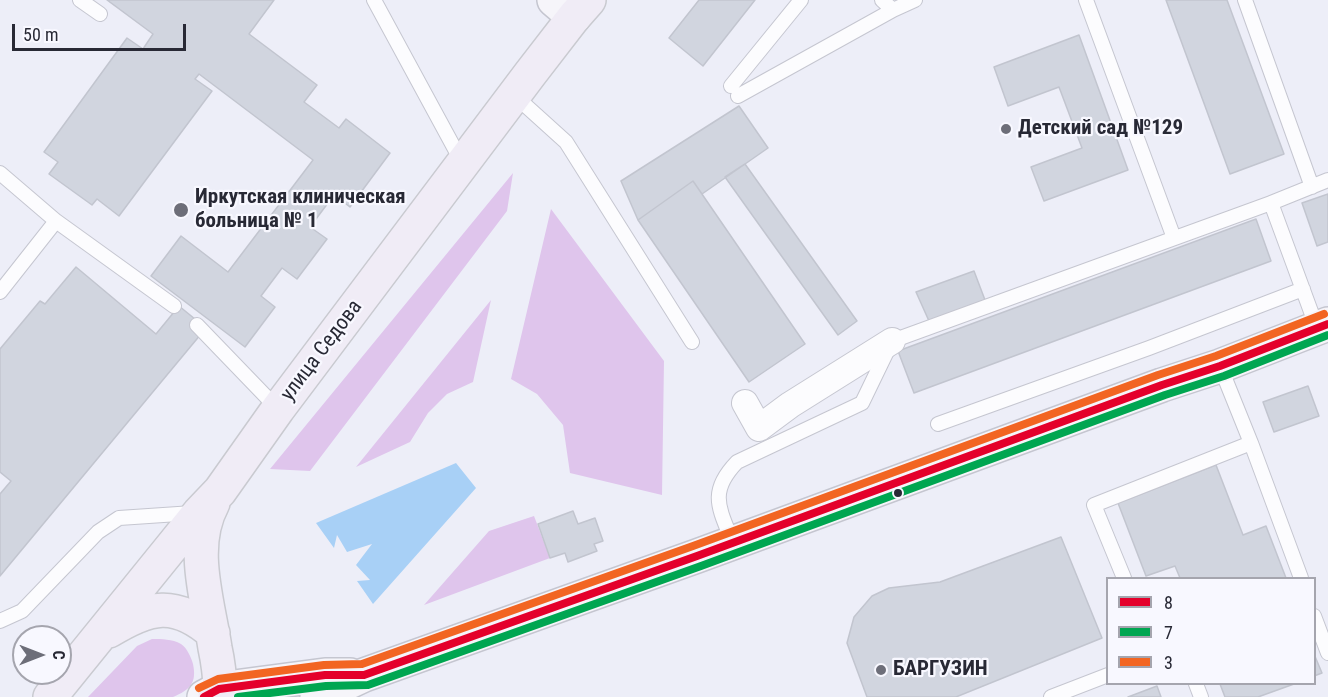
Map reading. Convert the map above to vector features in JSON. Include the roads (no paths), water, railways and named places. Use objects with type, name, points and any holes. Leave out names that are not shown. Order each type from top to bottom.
[{"type":"main road","name":"улица Седова","points":[[50,697],[209,502],[463,165],[514,95],[572,6]]},
{"type":"main road","points":[[317,697],[364,675],[733,543],[1162,385],[1220,366],[1322,326]]},
{"type":"main road","points":[[209,502],[201,555],[202,575],[217,659],[212,694],[325,675],[364,675]]},
{"type":"main road","points":[[97,639],[134,616],[155,610],[189,615],[213,633]]},
{"type":"street","points":[[745,403],[759,428],[790,405],[892,341]]},
{"type":"lane","points":[[80,0],[100,14]]},
{"type":"lane","points":[[374,0],[463,165]]},
{"type":"lane","points":[[801,0],[735,91],[892,3],[915,0]]},
{"type":"lane","points":[[1086,0],[1174,238]]},
{"type":"lane","points":[[1245,0],[1312,187]]},
{"type":"lane","points":[[514,95],[566,142],[692,342]]},
{"type":"lane","points":[[0,173],[56,221],[174,306]]},
{"type":"lane","points":[[733,543],[719,504],[719,487],[726,473],[737,462],[759,450],[862,404],[892,341],[1271,203],[1328,180]]},
{"type":"lane","points":[[1271,203],[1303,290],[1322,326]]},
{"type":"lane","points":[[0,292],[56,221]]},
{"type":"lane","points":[[939,424],[1303,290]]},
{"type":"lane","points":[[197,325],[278,409]]},
{"type":"lane","points":[[1220,366],[1251,442],[1300,577]]},
{"type":"lane","points":[[1123,577],[1094,505],[1251,442]]},
{"type":"lane","points":[[0,621],[22,611],[98,532],[119,518],[209,502]]},
{"type":"lane","points":[[1316,621],[1328,653]]},
{"type":"lane","points":[[1051,697],[1106,675]]},
{"type":"water","points":[[456,463],[476,488],[373,604],[357,581],[370,580],[356,565],[372,544],[347,552],[337,535],[334,548],[316,523]]},
{"type":"place","name":"Детский сад №129","points":[[1006,129]]},
{"type":"place","name":"Иркутская клиническая больница № 1","points":[[181,210]]},
{"type":"place","name":"БАРГУЗИН","points":[[881,670]]}]
